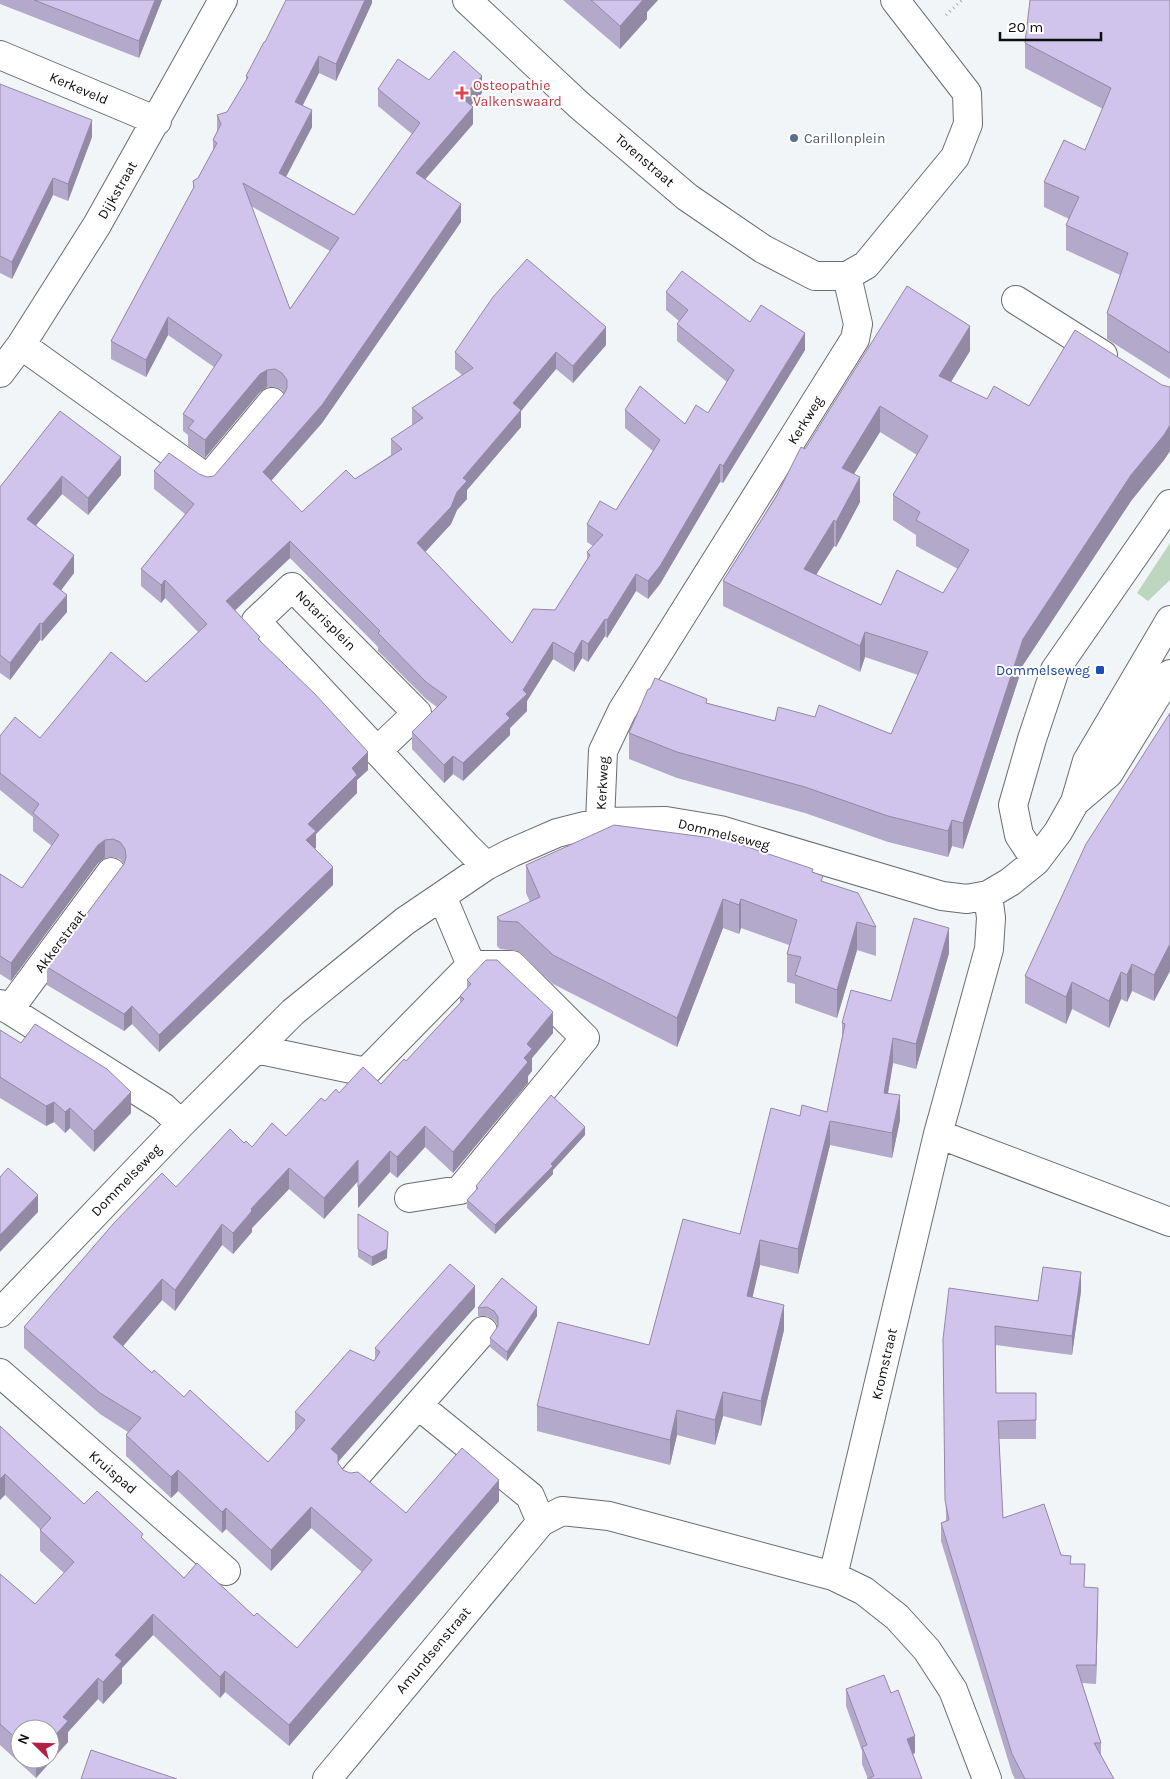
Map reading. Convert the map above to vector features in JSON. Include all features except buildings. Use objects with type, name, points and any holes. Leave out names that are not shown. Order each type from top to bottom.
[{"type":"street","name":"Dijkstraat","points":[[0,373],[21,345],[97,225],[157,121],[223,0]]},
{"type":"street","name":"Torenstraat","points":[[467,0],[580,105],[687,197],[763,249],[815,276],[847,276]]},
{"type":"street","points":[[847,276],[866,265],[955,157],[968,124],[967,93],[895,0]]},
{"type":"street","name":"Kerkeveld","points":[[0,55],[157,121]]},
{"type":"street","name":"Kerkweg","points":[[600,822],[603,751],[622,711],[855,339],[858,324],[847,276]]},
{"type":"street","points":[[1016,300],[1122,368]]},
{"type":"street","points":[[21,345],[208,479],[272,402]]},
{"type":"street","points":[[1036,861],[1019,835],[1013,805],[1055,670],[1170,504]]},
{"type":"street","name":"Notarisplein","points":[[377,751],[417,713],[292,586],[256,621],[377,751],[486,866]]},
{"type":"street","name":"Dommelseweg","points":[[0,1313],[181,1124],[294,1012],[405,920],[486,866],[557,833],[600,822],[666,821],[720,830],[942,896],[967,899],[988,895],[1010,882],[1036,861],[1058,832],[1075,802],[1087,761],[1170,620]]},
{"type":"street","name":"Dommelseweg","points":[[1075,802],[1109,773],[1170,674]]},
{"type":"street","name":"Akkerstraat","points":[[111,872],[4,1007],[163,1107],[181,1124]]},
{"type":"street","name":"Kromstraat","points":[[833,1576],[938,1134],[989,949],[991,918],[988,895]]},
{"type":"street","points":[[442,896],[471,965]]},
{"type":"street","points":[[256,1049],[366,1072],[471,965],[512,965],[585,1038],[460,1190],[409,1198]]},
{"type":"street","points":[[938,1134],[1170,1222]]},
{"type":"street","points":[[353,1479],[484,1331]]},
{"type":"street","name":"Kruispad","points":[[0,1373],[226,1571]]},
{"type":"street","points":[[418,1405],[530,1496],[541,1522]]},
{"type":"street","name":"Amundsenstraat","points":[[326,1779],[541,1522],[562,1511],[609,1516],[833,1576]]},
{"type":"street","points":[[833,1576],[864,1591],[897,1617],[926,1650],[953,1690],[987,1779]]},
{"type":"green space","points":[[1170,543],[1170,580],[1148,601],[1137,593]]},
{"type":"place","name":"Osteopathie Valkenswaard","points":[[462,93]]},
{"type":"place","name":"Carillonplein","points":[[794,138]]},
{"type":"place","name":"Dommelseweg","points":[[1100,670]]}]
